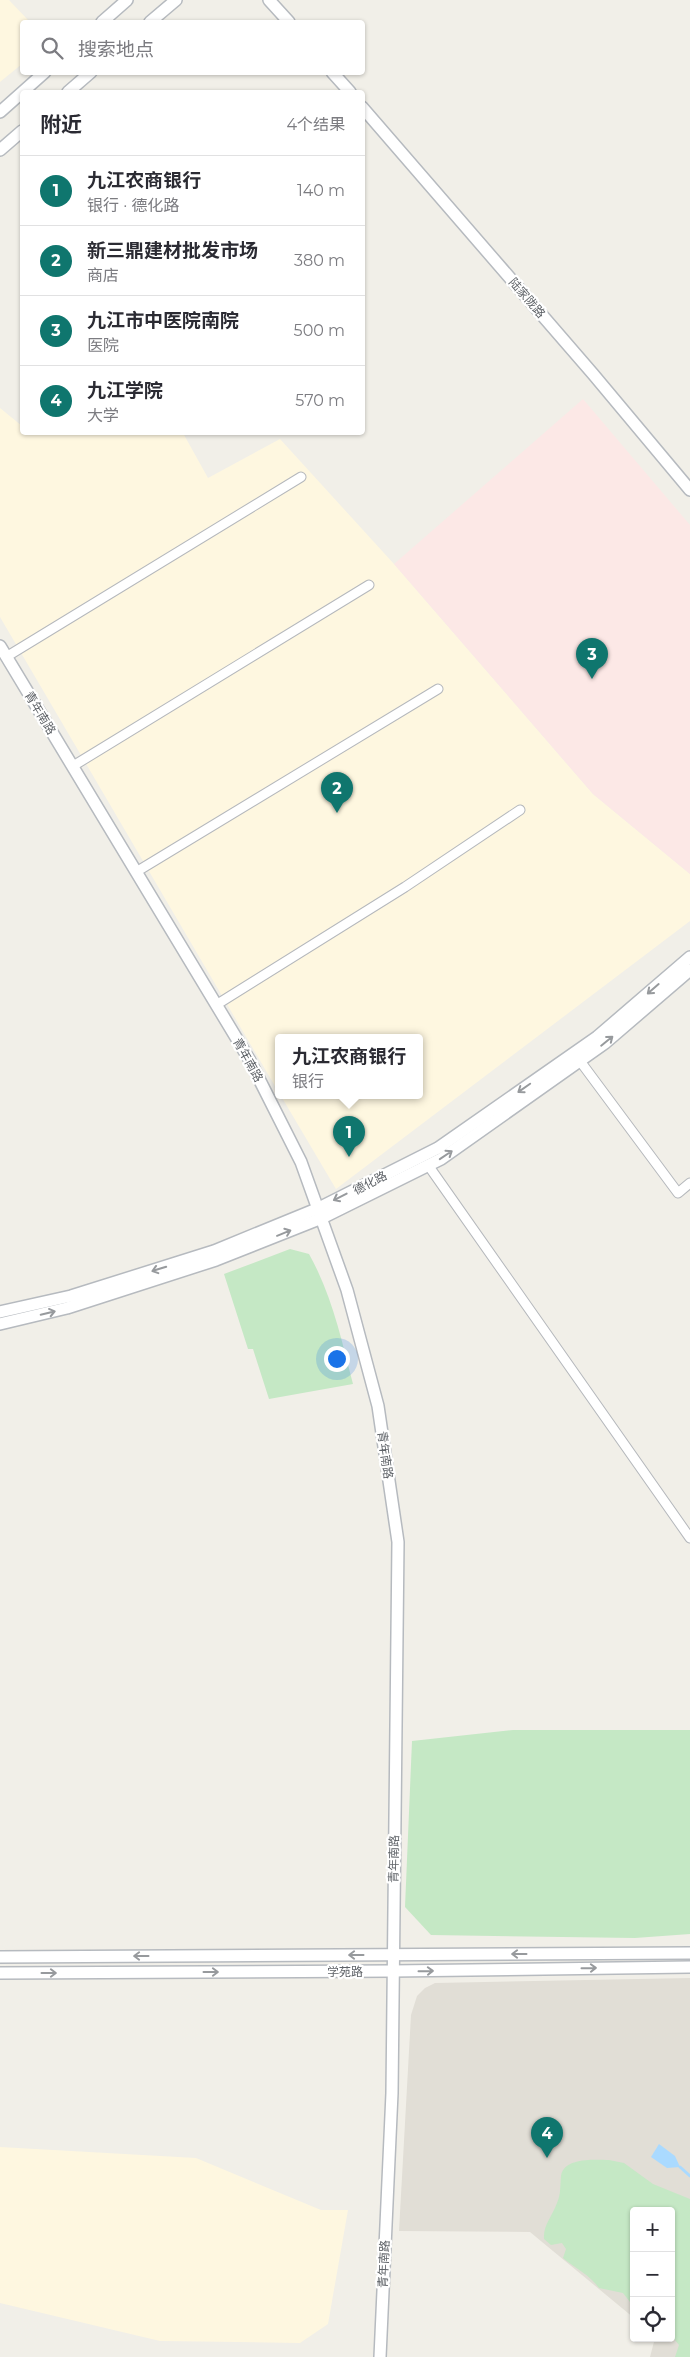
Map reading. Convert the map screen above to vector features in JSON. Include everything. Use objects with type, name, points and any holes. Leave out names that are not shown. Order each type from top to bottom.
[{"type":"main road","points":[[104,20],[127,0]]},
{"type":"main road","points":[[152,20],[176,0]]},
{"type":"main road","points":[[270,0],[287,20]]},
{"type":"main road","points":[[25,90],[42,75]]},
{"type":"main road","points":[[70,90],[88,75]]},
{"type":"main road","points":[[335,75],[348,90]]},
{"type":"main road","points":[[0,112],[20,94]]},
{"type":"main road","name":"陆家陇路","points":[[365,110],[587,367],[690,490]]},
{"type":"main road","points":[[0,150],[20,133]]},
{"type":"main road","name":"青年南路","points":[[0,646],[249,1059],[301,1162],[347,1290],[378,1406],[398,1542],[396,1785],[392,1954],[392,2093],[380,2357]]},
{"type":"main road","name":"德化路","points":[[0,1312],[71,1296],[214,1251],[320,1213],[438,1148],[597,1037],[690,957]]},
{"type":"main road","name":"德化路","points":[[0,1324],[67,1308],[216,1260],[441,1159],[605,1043],[690,970]]},
{"type":"main road","name":"学苑路","points":[[0,1957],[690,1953]]},
{"type":"main road","name":"学苑路","points":[[0,1973],[690,1967]]},
{"type":"street","points":[[6,657],[301,477]]},
{"type":"street","points":[[72,766],[369,585]]},
{"type":"street","points":[[136,872],[438,689]]},
{"type":"street","points":[[216,1005],[405,887],[520,810]]},
{"type":"street","points":[[580,1061],[678,1193],[690,1183]]},
{"type":"street","points":[[428,1165],[690,1538]]},
{"type":"shaded area","points":[[0,0],[9,0],[28,20],[20,20],[20,66],[0,82]]},
{"type":"shaded area","points":[[583,399],[690,525],[690,874],[593,794],[394,564]]},
{"type":"shaded area","points":[[0,408],[20,424],[20,435],[184,435],[208,478],[280,439],[394,564],[593,794],[690,874],[690,921],[336,1189],[283,1099],[423,1099],[423,1034],[275,1034],[275,1086],[0,617]]},
{"type":"shaded area","points":[[690,1978],[690,2357],[650,2357],[654,2342],[675,2342],[675,2207],[630,2207],[630,2315],[530,2232],[399,2231],[411,2015],[417,1996],[425,1988],[435,1983]]},
{"type":"shaded area","points":[[0,2147],[196,2158],[321,2210],[348,2210],[328,2324],[300,2343],[160,2341],[0,2303]]},
{"type":"green space","points":[[290,1249],[309,1254],[317,1269],[335,1317],[353,1384],[269,1399],[253,1349],[248,1349],[224,1274]]},
{"type":"green space","points":[[513,1730],[690,1730],[690,1934],[635,1938],[431,1935],[405,1907],[412,1741]]},
{"type":"green space","points":[[588,2160],[609,2160],[624,2163],[653,2184],[690,2199],[690,2357],[675,2357],[679,2345],[675,2340],[675,2207],[630,2207],[630,2302],[623,2293],[599,2288],[587,2276],[563,2258],[566,2249],[562,2243],[551,2245],[544,2239],[546,2225],[560,2193],[563,2170],[568,2165]]},
{"type":"water","points":[[659,2144],[675,2156],[680,2167],[667,2168],[651,2157]]},
{"type":"waterway","points":[[680,2167],[690,2176]]},
{"type":"place","name":"九江市中医院南院","points":[[592,679]]},
{"type":"place","name":"新三鼎建材批发市场","points":[[337,813]]},
{"type":"place","name":"九江农商银行","points":[[349,1157]]},
{"type":"place","name":"九江学院","points":[[547,2158]]}]
